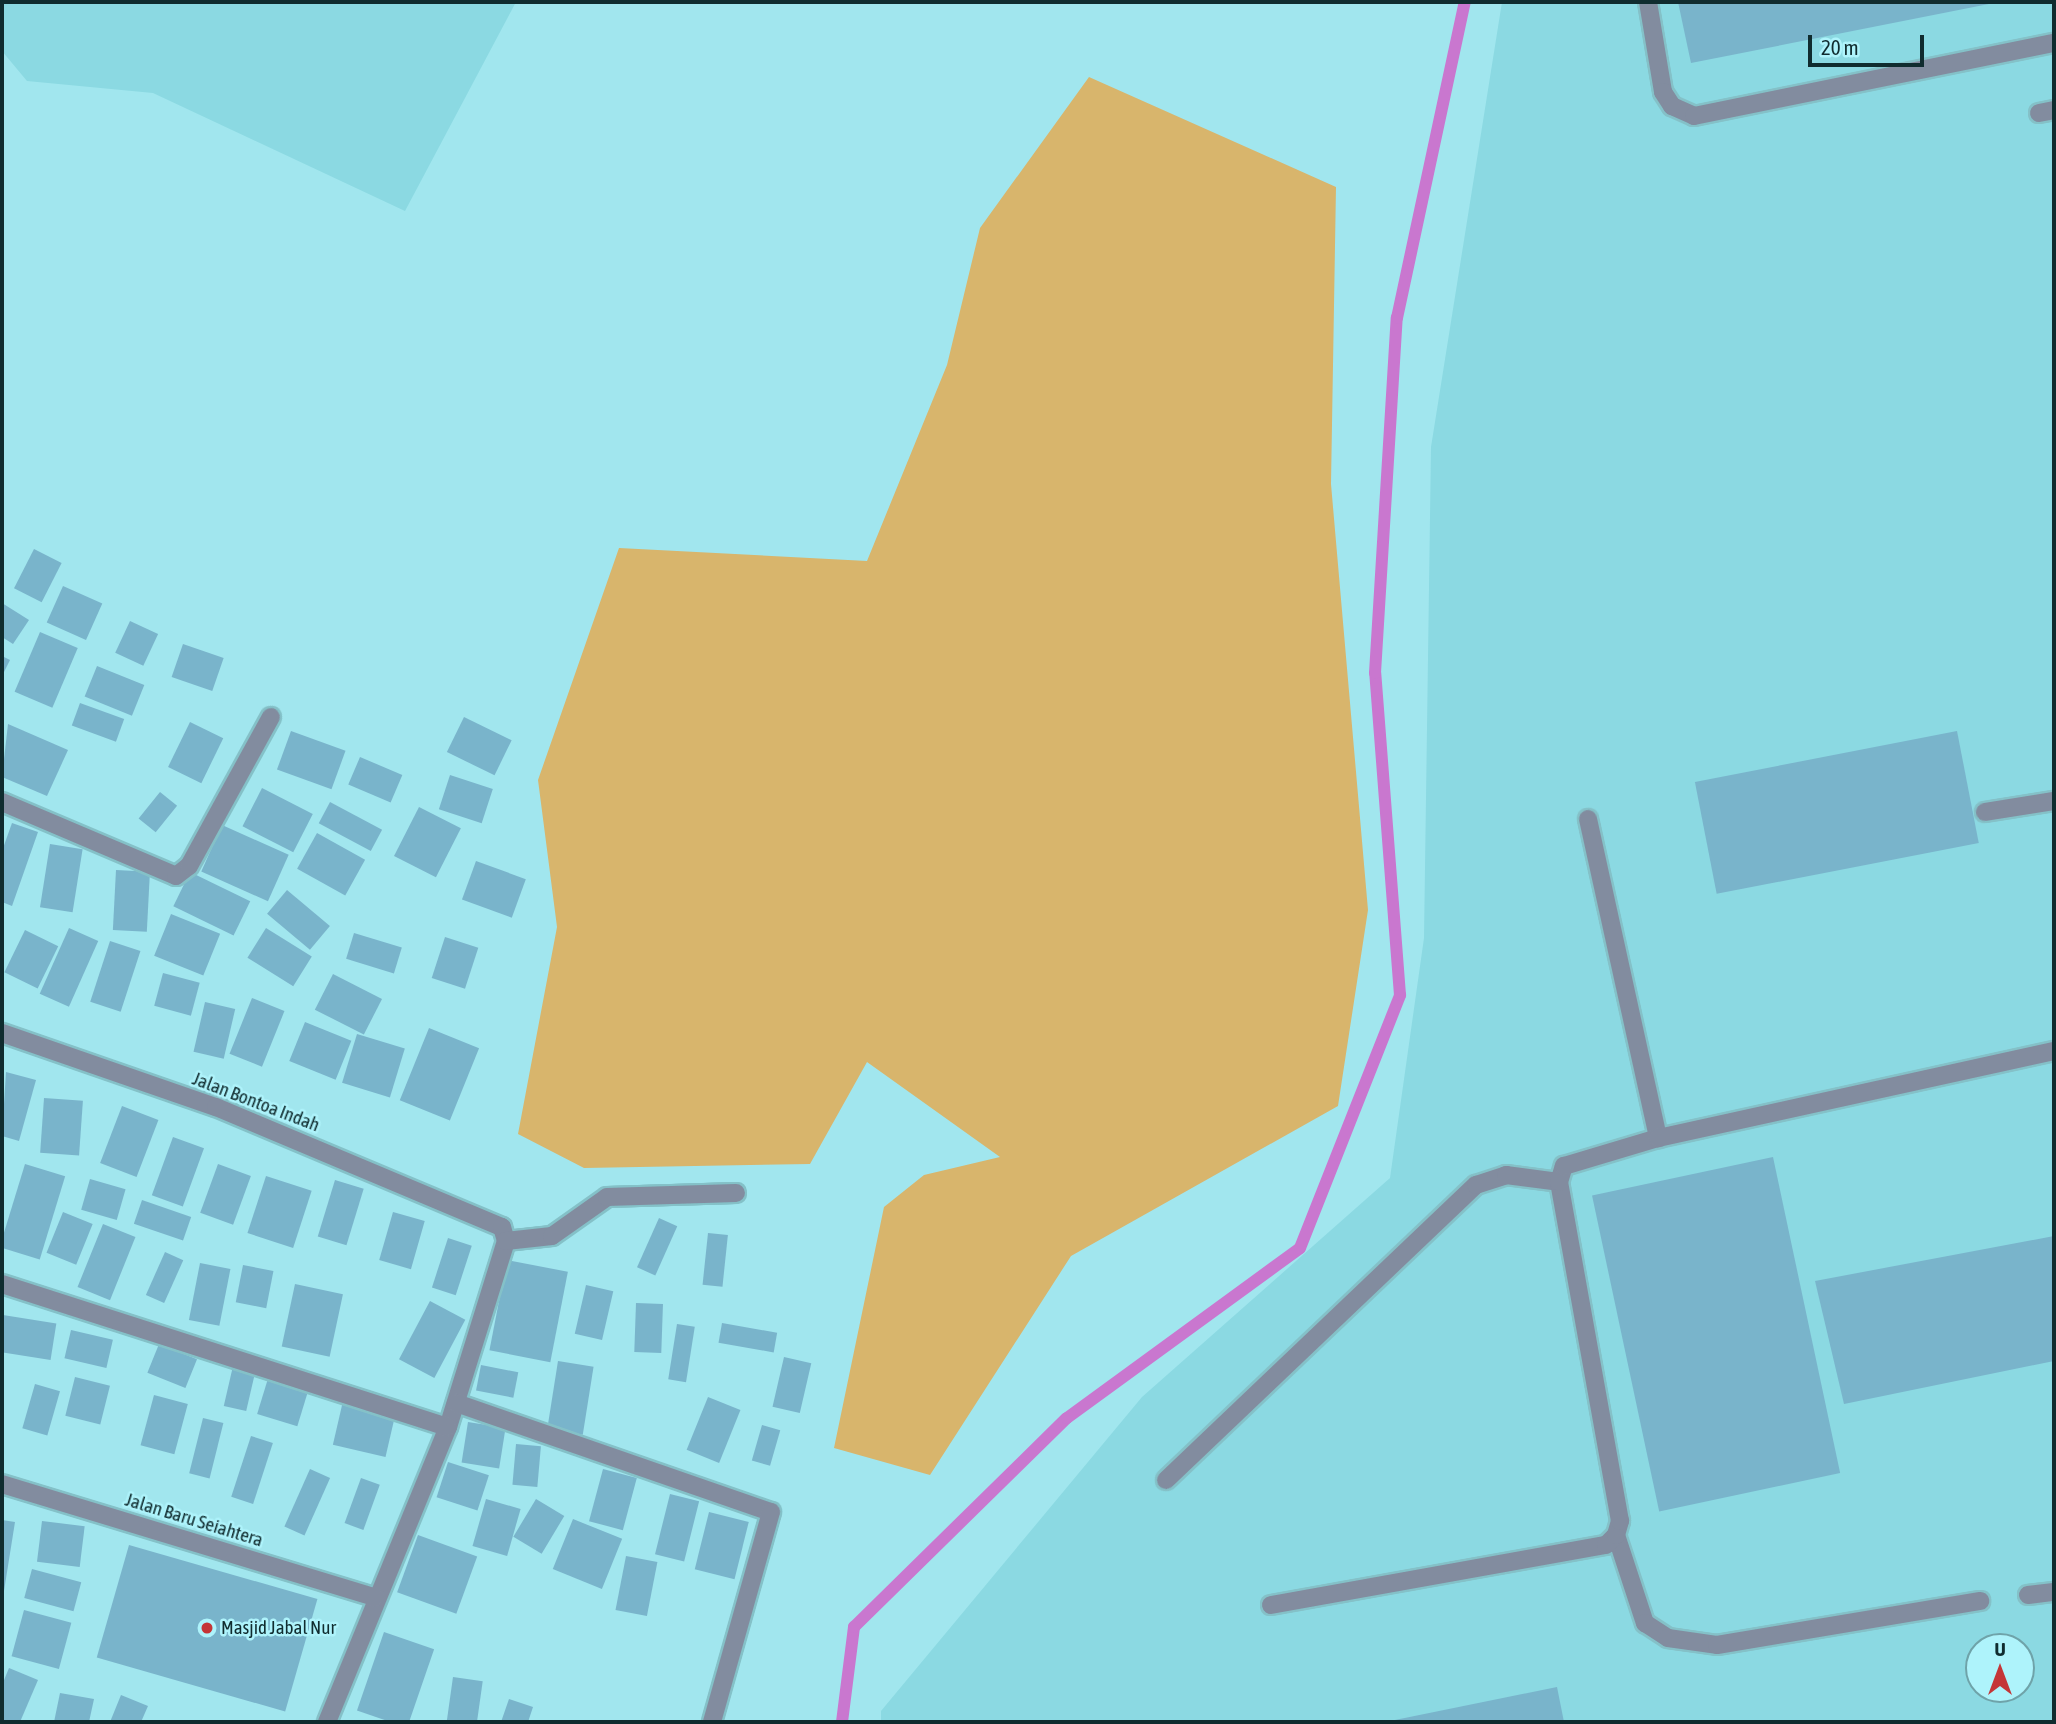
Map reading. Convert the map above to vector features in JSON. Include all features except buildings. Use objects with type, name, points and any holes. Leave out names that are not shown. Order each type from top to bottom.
[{"type":"street","points":[[1648,2],[1663,92],[1672,106],[1694,116],[2054,43]]},
{"type":"street","points":[[2,802],[176,876],[189,866],[271,716]]},
{"type":"street","points":[[1985,813],[2054,801]]},
{"type":"street","points":[[1588,819],[1658,1138]]},
{"type":"street","name":"Jalan Bontoa Indah","points":[[2,1033],[215,1107],[492,1219],[506,1241]]},
{"type":"street","points":[[1271,1605],[1606,1545],[1616,1535],[1620,1521],[1559,1182],[1564,1166],[1658,1138],[2054,1051]]},
{"type":"street","points":[[1166,1480],[1476,1185],[1506,1175],[1559,1182]]},
{"type":"street","points":[[327,1722],[374,1597],[448,1427],[506,1241],[552,1236],[607,1197],[736,1193]]},
{"type":"street","points":[[2,1284],[448,1427]]},
{"type":"street","points":[[456,1403],[771,1512],[712,1722]]},
{"type":"street","name":"Jalan Baru Seiahtera","points":[[2,1484],[374,1597]]},
{"type":"street","points":[[1616,1535],[1645,1623],[1668,1638],[1717,1645],[1980,1601]]},
{"type":"street","points":[[2028,1595],[2054,1592]]},
{"type":"shaded area","points":[[2,2],[516,2],[405,211],[153,93],[27,81],[2,51]]},
{"type":"shaded area","points":[[1502,2],[2054,2],[2054,1722],[881,1722],[881,1711],[1142,1397],[1390,1178],[1424,938],[1431,447]]},
{"type":"shaded area","points":[[1089,77],[1336,187],[1331,484],[1368,910],[1338,1106],[1071,1256],[930,1475],[834,1448],[884,1207],[924,1175],[1000,1157],[867,1062],[810,1164],[584,1168],[518,1134],[557,927],[538,780],[619,548],[867,561],[947,365],[980,228]]},
{"type":"waterway","points":[[842,1722],[854,1627],[1067,1418],[1300,1248],[1400,995],[1375,673],[1397,318],[1465,2]]},
{"type":"place","name":"Masjid Jabal Nur","points":[[207,1628]]}]
